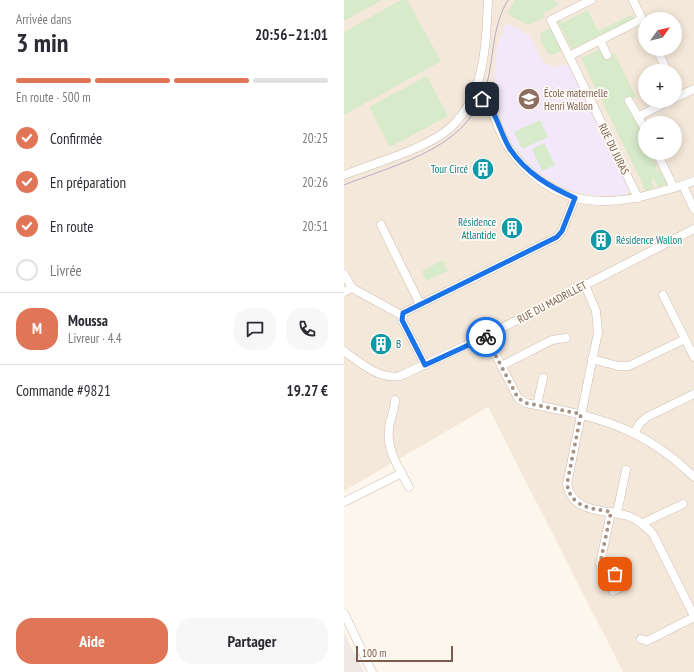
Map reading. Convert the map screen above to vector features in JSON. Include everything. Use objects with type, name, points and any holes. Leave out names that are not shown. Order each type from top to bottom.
[{"type":"street","points":[[344,175],[425,143],[445,131],[457,119],[472,95],[483,63],[487,32],[488,0]]},
{"type":"street","name":"RUE DU JURAS","points":[[591,0],[551,20],[638,198]]},
{"type":"street","points":[[633,0],[639,12]]},
{"type":"street","points":[[569,56],[600,40],[638,24]]},
{"type":"street","points":[[600,40],[607,55]]},
{"type":"street","points":[[682,95],[694,89]]},
{"type":"street","points":[[472,95],[485,101],[490,106],[509,149],[524,167],[541,180],[575,198],[605,202],[638,198],[694,181]]},
{"type":"street","points":[[630,101],[639,116],[655,108]]},
{"type":"street","points":[[661,160],[694,209]]},
{"type":"street","points":[[425,365],[402,320],[403,313],[557,237],[562,231],[575,198]]},
{"type":"street","points":[[381,225],[420,304]]},
{"type":"street","name":"RUE DU MADRILLET","points":[[344,351],[376,372],[392,377],[425,365],[486,336],[694,230]]},
{"type":"street","points":[[344,274],[352,288],[403,316]]},
{"type":"street","points":[[585,285],[596,311],[598,332],[567,484],[568,490],[573,500],[579,505],[630,516],[643,523],[653,534],[694,616],[647,641],[641,639]]},
{"type":"street","points":[[344,292],[352,288]]},
{"type":"street","points":[[663,295],[694,357]]},
{"type":"street","points":[[486,336],[500,366],[518,398],[526,403],[606,420],[635,432],[660,447],[694,477]]},
{"type":"street","points":[[500,366],[552,340],[566,338]]},
{"type":"street","points":[[592,359],[618,366],[629,366],[685,339]]},
{"type":"street","points":[[537,405],[543,378]]},
{"type":"street","points":[[635,432],[640,423],[647,417],[694,394]]},
{"type":"street","points":[[394,400],[395,408],[389,428],[389,447],[409,487]]},
{"type":"street","points":[[604,574],[600,564],[626,470]]},
{"type":"street","points":[[344,502],[402,473]]},
{"type":"street","points":[[643,523],[683,504]]},
{"type":"street","points":[[344,613],[372,672]]},
{"type":"shaded area","points":[[344,0],[694,0],[694,672],[623,672],[488,407],[344,491]]},
{"type":"shaded area","points":[[509,24],[529,35],[546,64],[553,67],[569,65],[630,189],[626,195],[595,196],[575,192],[563,187],[536,171],[512,144],[501,119],[495,95],[494,80],[497,47],[505,25]]},
{"type":"shaded area","points":[[344,632],[347,639],[364,672],[344,672]]},
{"type":"green space","points":[[344,0],[382,0],[344,21]]},
{"type":"green space","points":[[401,0],[407,0],[441,61],[344,115],[344,32]]},
{"type":"green space","points":[[515,0],[555,0],[558,6],[543,13],[545,17],[528,25],[507,14]]},
{"type":"green space","points":[[588,10],[598,31],[633,14],[635,19],[572,49],[557,20],[559,18],[562,23]]},
{"type":"green space","points":[[551,28],[561,51],[552,55],[547,53],[540,38],[541,33]]},
{"type":"green space","points":[[603,48],[607,56],[614,53],[636,97],[626,102],[638,127],[638,160],[654,160],[657,166],[655,172],[662,169],[667,184],[658,187],[654,179],[651,181],[654,188],[645,191],[640,179],[641,177],[639,177],[581,58]]},
{"type":"green space","points":[[427,76],[448,116],[390,147],[369,107]]},
{"type":"green space","points":[[540,120],[548,137],[522,149],[514,132]]},
{"type":"green space","points":[[544,143],[555,165],[542,171],[532,149]]},
{"type":"green space","points":[[443,260],[448,271],[426,281],[422,271]]},
{"type":"tram line","points":[[344,185],[411,160],[451,137],[467,121],[480,102],[488,79],[499,19],[508,0]]},
{"type":"way so far","points":[[486,337],[514,393],[518,398],[526,403],[581,414],[567,484],[568,490],[573,500],[579,505],[611,512],[600,564],[604,574],[615,574]]},
{"type":"place","name":"École maternelle Henri Wallon","points":[[529,99]]},
{"type":"place","name":"Tour Circé","points":[[483,169]]},
{"type":"place","name":"Résidence Atlantide","points":[[512,228]]},
{"type":"place","name":"Résidence Wallon","points":[[601,240]]},
{"type":"place","name":"B","points":[[381,344]]},
{"type":"route","points":[[482,99],[490,106],[509,149],[524,167],[541,180],[561,192],[575,198],[562,231],[557,237],[410,308],[403,313],[402,320],[425,365],[486,337]]}]
